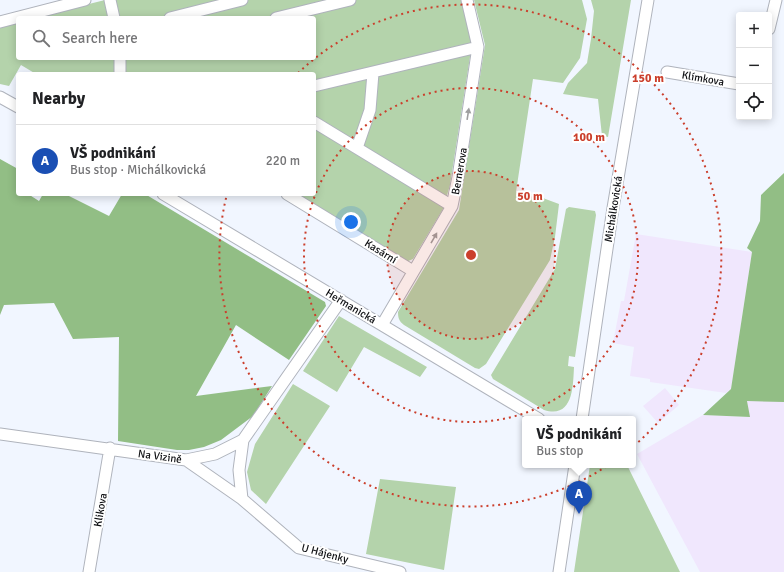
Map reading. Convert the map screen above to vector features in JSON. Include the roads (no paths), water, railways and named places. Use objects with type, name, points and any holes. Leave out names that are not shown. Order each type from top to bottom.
[{"type":"street","points":[[41,16],[61,13],[85,0]]},
{"type":"street","points":[[110,0],[114,16]]},
{"type":"street","points":[[178,16],[242,0]]},
{"type":"street","points":[[284,16],[350,0]]},
{"type":"street","name":"Bernerova","points":[[382,325],[452,206],[458,177],[478,47],[467,0]]},
{"type":"street","name":"Michálkovická","points":[[582,416],[612,215],[648,0]]},
{"type":"street","points":[[772,17],[776,0]]},
{"type":"street","points":[[0,22],[16,20]]},
{"type":"street","points":[[316,86],[478,47]]},
{"type":"street","points":[[120,60],[120,72]]},
{"type":"street","name":"Klímkova","points":[[668,72],[736,83]]},
{"type":"street","points":[[357,148],[370,110],[373,73]]},
{"type":"street","points":[[0,97],[16,107]]},
{"type":"street","points":[[316,123],[452,206]]},
{"type":"street","name":"Heřmanická","points":[[166,196],[534,416]]},
{"type":"street","name":"Kasární","points":[[290,196],[413,271]]},
{"type":"street","name":"Na Vizině","points":[[0,434],[110,448],[186,460],[215,454],[243,440],[341,300]]},
{"type":"street","points":[[242,499],[239,470],[243,440]]},
{"type":"street","name":"Klikova","points":[[90,572],[110,448]]},
{"type":"street","name":"U Hájenky","points":[[186,460],[242,499],[299,548],[400,572]]},
{"type":"street","points":[[559,572],[575,468]]},
{"type":"place","name":"VŠ podnikání","points":[[579,514]]}]
